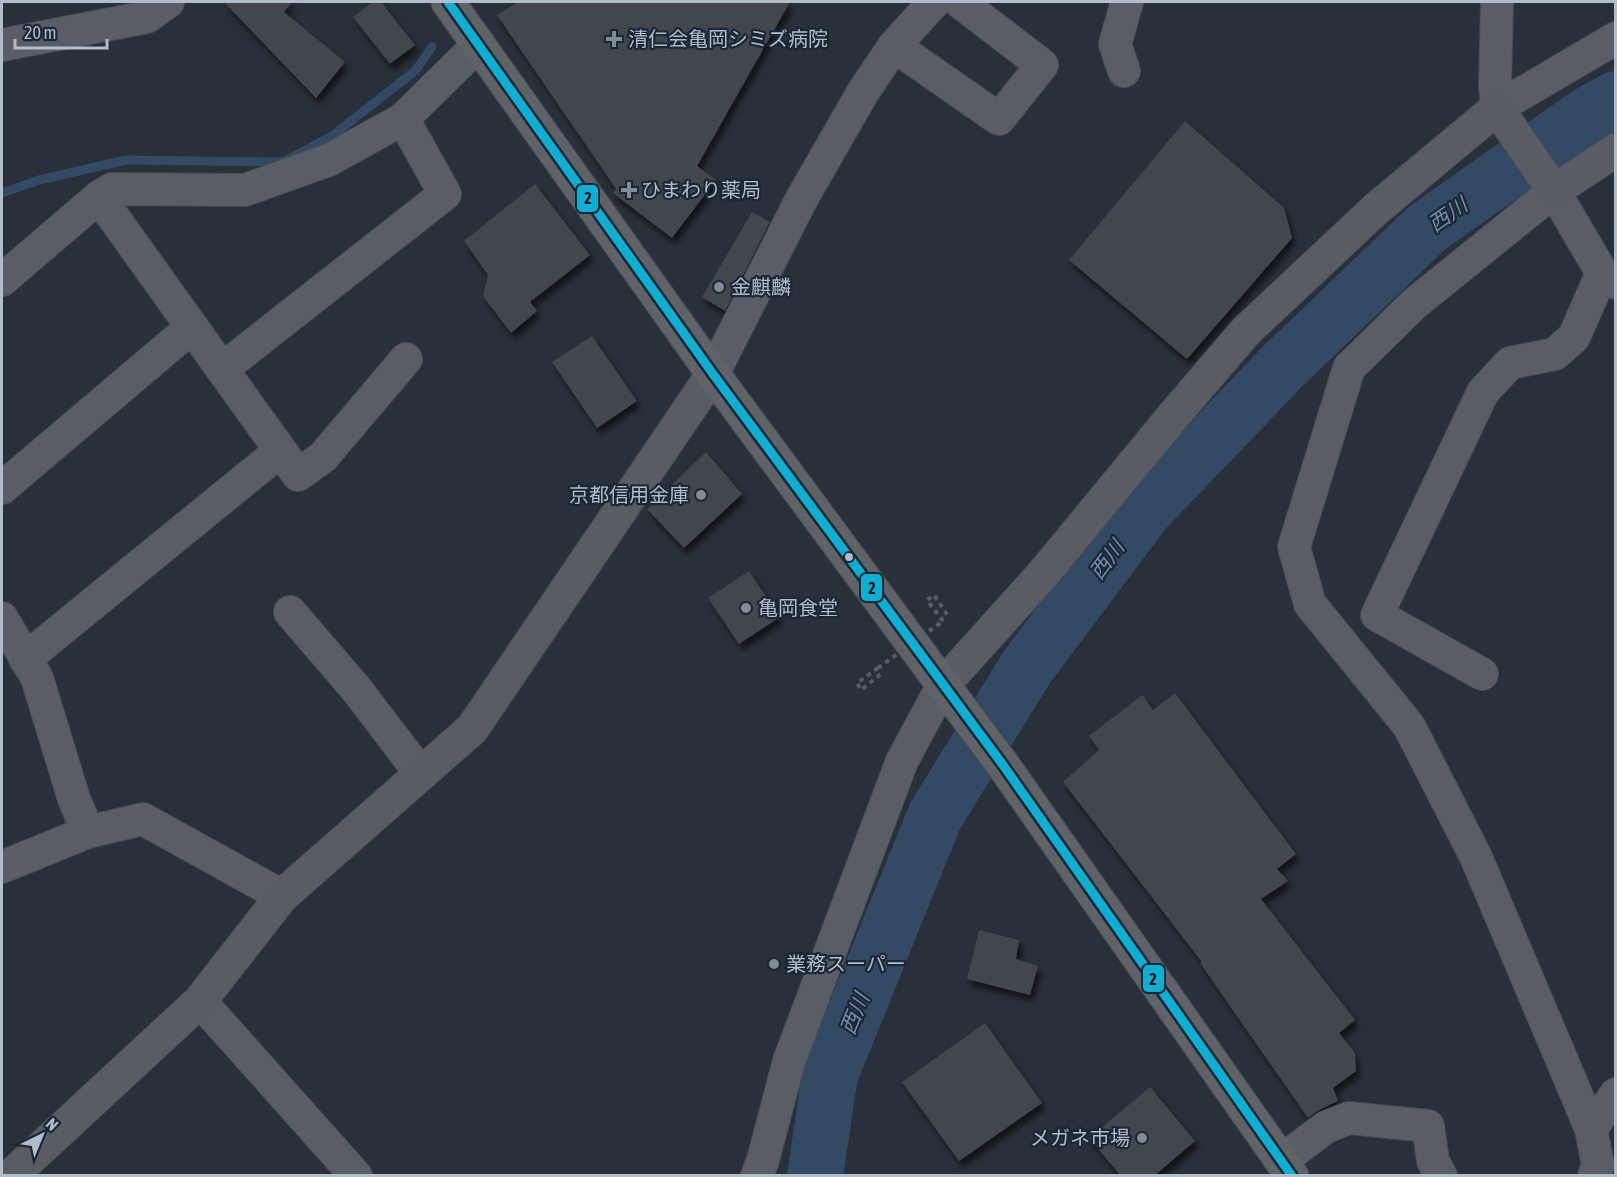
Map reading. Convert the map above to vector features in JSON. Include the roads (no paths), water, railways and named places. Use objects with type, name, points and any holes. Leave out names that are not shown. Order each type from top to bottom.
[{"type":"highway","points":[[448,2],[713,374],[1004,765],[1286,1168]]},
{"type":"street","points":[[2,45],[147,17],[168,2]]},
{"type":"street","points":[[19,1173],[200,1001],[282,896],[472,729],[713,374],[801,200],[863,92],[894,46],[934,2]]},
{"type":"street","points":[[894,46],[999,119],[1042,65],[960,2]]},
{"type":"street","points":[[1124,71],[1115,44],[1127,2]]},
{"type":"street","points":[[1482,675],[1377,615],[1483,392],[1510,363],[1555,354],[1574,337],[1609,278],[1503,117],[1495,85],[1497,2]]},
{"type":"street","points":[[758,1176],[789,1061],[902,761],[952,698],[1043,574],[1246,331],[1376,208],[1616,38]]},
{"type":"street","points":[[2,280],[99,197],[112,189],[245,190],[329,160],[403,120],[479,44]]},
{"type":"street","points":[[222,369],[445,194],[403,120]]},
{"type":"street","points":[[1603,1133],[1471,847],[1409,726],[1310,604],[1294,547],[1349,368],[1414,304],[1549,184],[1616,150]]},
{"type":"street","points":[[99,197],[298,475],[323,457],[406,359]]},
{"type":"street","points":[[2,488],[192,327]]},
{"type":"street","points":[[25,659],[280,451]]},
{"type":"street","points":[[291,612],[357,690],[421,774]]},
{"type":"street","points":[[2,618],[36,678],[74,799],[88,832]]},
{"type":"street","points":[[2,867],[88,832],[142,819],[282,896]]},
{"type":"street","points":[[200,1001],[356,1176]]},
{"type":"street","points":[[1594,1176],[1603,1133],[1616,1094]]},
{"type":"street","points":[[1286,1168],[1326,1127],[1350,1118],[1428,1126],[1433,1161],[1441,1176]]},
{"type":"waterway","points":[[2,193],[39,180],[126,160],[283,162],[332,136],[415,71],[432,47]]},
{"type":"waterway","name":"西川","points":[[815,1176],[830,1075],[935,816],[1027,667],[1144,511],[1282,367],[1427,228],[1587,115],[1616,99]]},
{"type":"place","name":"清仁会亀岡シミズ病院","points":[[614,39]]},
{"type":"place","name":"ひまわり薬局","points":[[629,190]]},
{"type":"place","name":"金麒麟","points":[[719,287]]},
{"type":"place","name":"京都信用金庫","points":[[701,495]]},
{"type":"place","name":"亀岡食堂","points":[[746,608]]},
{"type":"place","name":"業務スーパー","points":[[774,964]]},
{"type":"place","name":"メガネ市場","points":[[1142,1138]]}]
